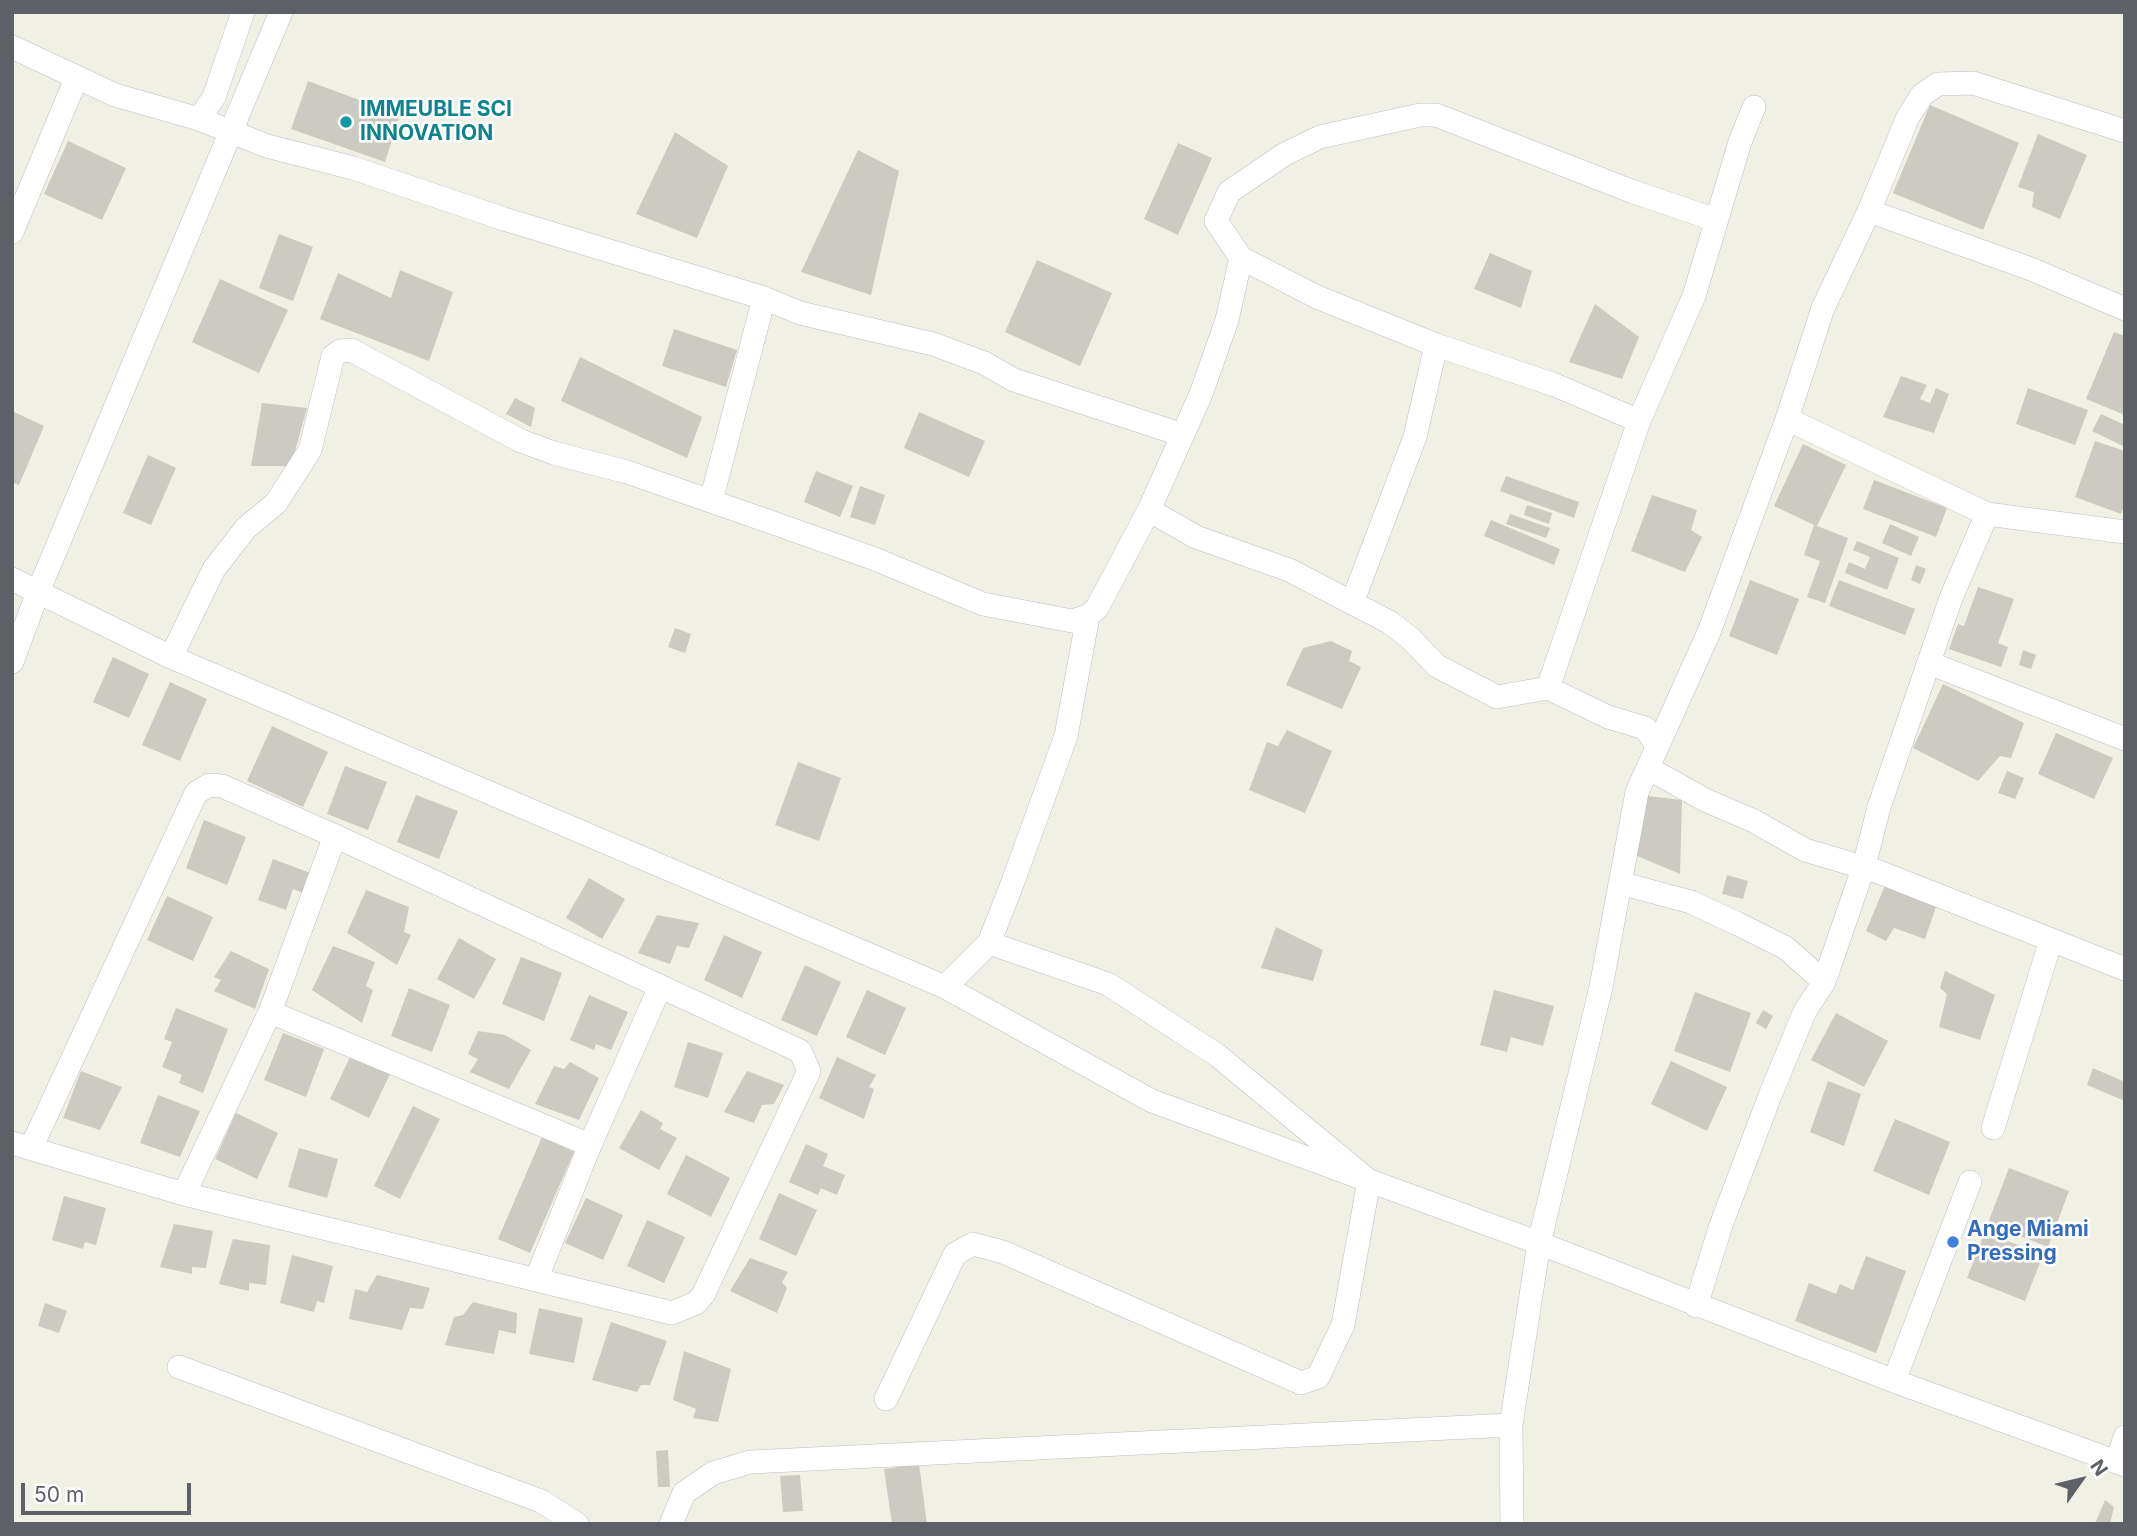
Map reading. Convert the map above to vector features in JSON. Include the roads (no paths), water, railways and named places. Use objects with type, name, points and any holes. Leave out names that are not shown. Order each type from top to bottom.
[{"type":"street","points":[[199,119],[214,97],[230,58],[243,12]]},
{"type":"street","points":[[12,662],[38,592],[281,12]]},
{"type":"street","points":[[12,47],[115,95],[199,119],[267,146],[353,168],[504,219],[764,298],[800,313],[933,344],[984,363],[1014,380],[1183,435]]},
{"type":"street","points":[[12,232],[76,79]]},
{"type":"street","points":[[1512,1524],[1511,1425],[1539,1243],[1601,987],[1637,792],[1709,632],[1787,419],[1823,308],[1869,211],[1908,117],[1922,95],[1938,84],[1973,83],[2125,131]]},
{"type":"street","points":[[1548,688],[1639,421],[1694,296],[1754,107]]},
{"type":"street","points":[[1639,421],[1501,365],[1436,345],[1317,297],[1241,258],[1216,221],[1229,192],[1285,154],[1320,137],[1420,115],[1436,115],[1631,191],[1716,220]]},
{"type":"street","points":[[1869,211],[2031,269],[2125,309]]},
{"type":"street","points":[[171,657],[214,569],[246,528],[276,503],[310,450],[333,356],[340,351],[351,350],[521,441],[711,501],[875,559],[983,604],[1061,620],[1088,616],[1097,608],[1149,510],[1183,435],[1227,320],[1241,258]]},
{"type":"street","points":[[711,501],[764,298]]},
{"type":"street","points":[[1352,603],[1415,437],[1436,345]]},
{"type":"street","points":[[1787,419],[1987,514],[2125,532]]},
{"type":"street","points":[[1149,510],[1196,537],[1289,570],[1352,603],[1400,630],[1437,666],[1497,697],[1548,688],[1608,717],[1645,729],[1657,745]]},
{"type":"street","points":[[1696,1306],[1729,1203],[1771,1093],[1805,1011],[1824,982],[1864,866],[1879,807],[1951,598],[1987,514]]},
{"type":"street","points":[[12,579],[171,657],[946,987],[1152,1101],[1539,1243],[1894,1381],[2121,1463],[2125,1437]]},
{"type":"street","points":[[946,987],[989,943],[1066,736],[1088,616]]},
{"type":"street","points":[[1929,663],[2125,739]]},
{"type":"street","points":[[1648,768],[1704,800],[1754,821],[1805,850],[1864,866],[2125,969]]},
{"type":"street","points":[[209,785],[222,786],[335,836],[660,987],[800,1051],[809,1071],[703,1295],[696,1303],[672,1313],[184,1194],[22,1145],[196,793],[209,785]]},
{"type":"street","points":[[184,1194],[270,1012],[335,836]]},
{"type":"street","points":[[1620,883],[1691,902],[1738,924],[1786,948],[1824,982]]},
{"type":"street","points":[[1993,1129],[2051,940]]},
{"type":"street","points":[[989,943],[1108,984],[1217,1055],[1369,1181]]},
{"type":"street","points":[[536,1280],[590,1145],[660,987]]},
{"type":"street","points":[[270,1012],[590,1145]]},
{"type":"street","points":[[886,1399],[955,1254],[973,1244],[1003,1252],[1301,1384],[1318,1377],[1343,1325],[1369,1181]]},
{"type":"street","points":[[1894,1381],[1970,1182]]},
{"type":"street","points":[[179,1367],[541,1501],[577,1524]]},
{"type":"street","points":[[670,1524],[684,1493],[713,1473],[750,1462],[1511,1425]]},
{"type":"place","name":"IMMEUBLE SCI INNOVATION","points":[[346,122]]},
{"type":"place","name":"Ange Miami Pressing","points":[[1953,1242]]}]
